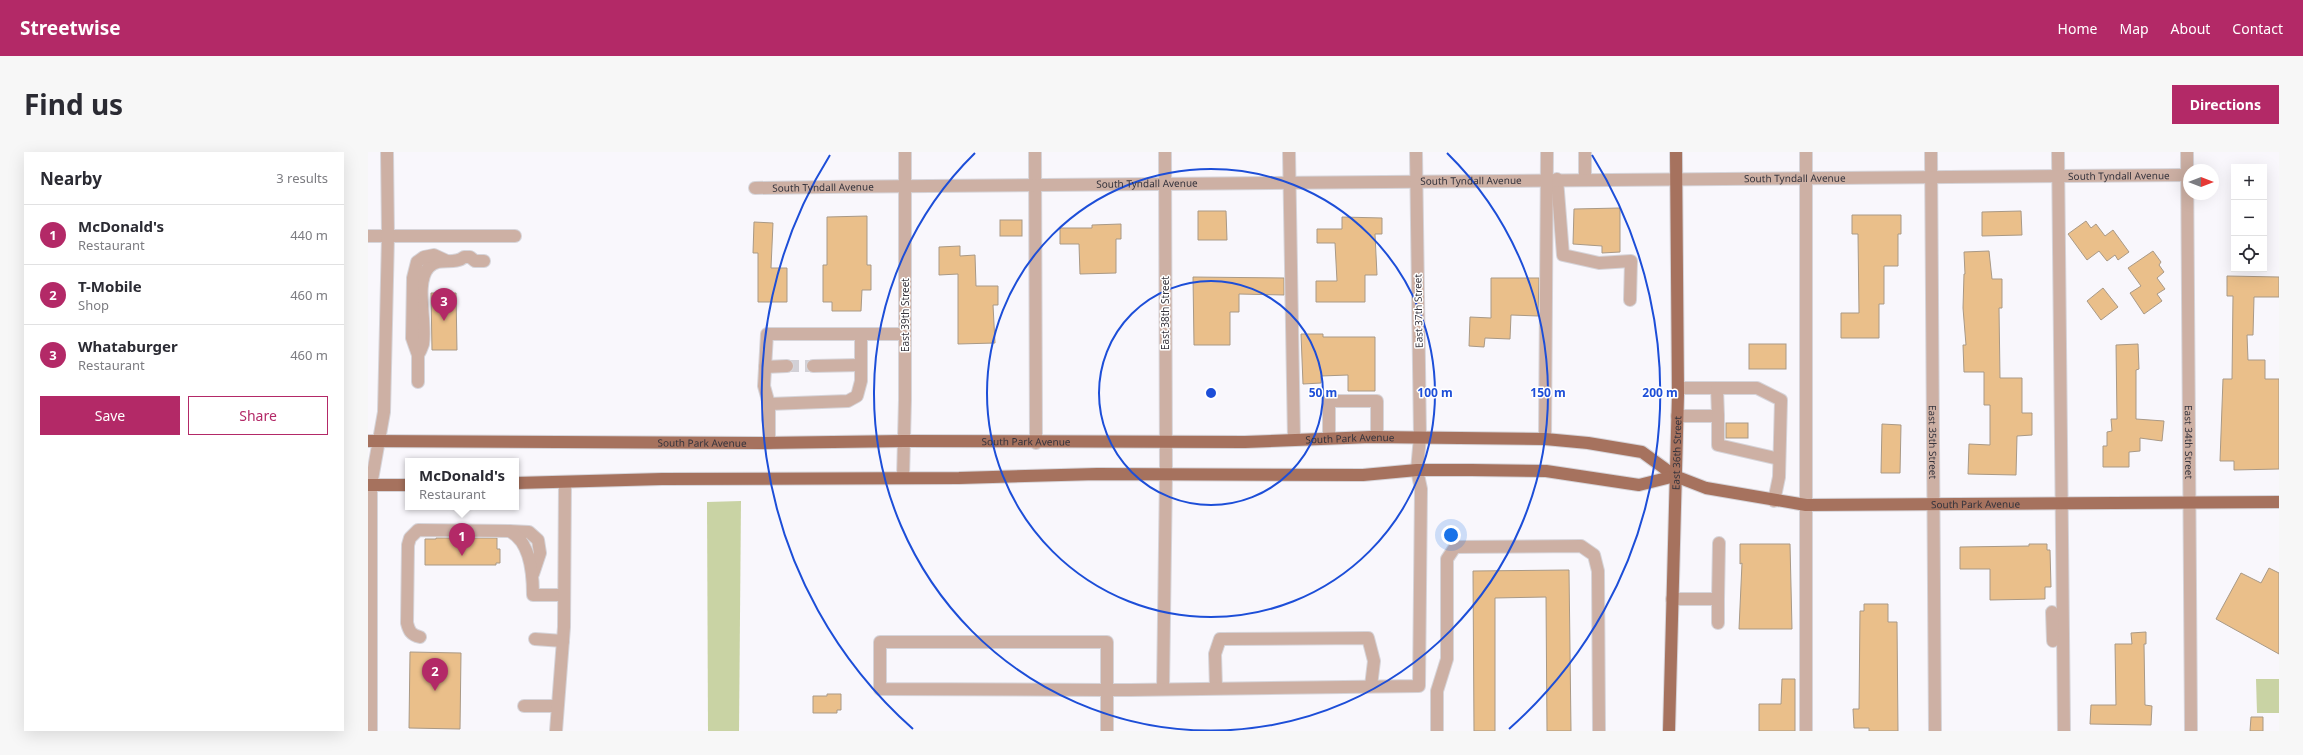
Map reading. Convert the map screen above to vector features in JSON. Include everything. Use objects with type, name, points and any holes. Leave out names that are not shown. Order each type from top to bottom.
[{"type":"main road","name":"East 36th Street","points":[[1670,731],[1678,388],[1676,152]]},
{"type":"main road","name":"South Park Avenue","points":[[374,441],[769,443],[904,441],[1036,443],[1294,440],[1377,437],[1545,439],[1588,443],[1642,452],[1676,476],[1706,488],[1774,501],[1806,505],[2279,502]]},
{"type":"main road","points":[[519,483],[565,483],[662,479],[903,478],[1166,474],[1363,475],[1417,470],[1546,471],[1639,485],[1676,476]]},
{"type":"main road","points":[[370,485],[405,485]]},
{"type":"street","points":[[371,731],[370,485],[374,441],[384,412],[388,236],[386,152]]},
{"type":"street","name":"East 39th Street","points":[[903,478],[905,152]]},
{"type":"street","points":[[1035,152],[1036,443]]},
{"type":"street","name":"East 38th Street","points":[[1163,689],[1166,474],[1165,152]]},
{"type":"street","points":[[1289,152],[1294,440]]},
{"type":"street","name":"East 37th Street","points":[[1416,152],[1420,437],[1417,470],[1421,489],[1419,686]]},
{"type":"street","points":[[1547,152],[1563,255],[1599,263],[1631,261],[1630,300]]},
{"type":"street","points":[[1585,152],[1585,179]]},
{"type":"street","points":[[1806,152],[1806,731]]},
{"type":"street","name":"East 35th Street","points":[[1931,152],[1935,731]]},
{"type":"street","points":[[2058,152],[2064,731]]},
{"type":"street","name":"East 34th Street","points":[[2187,152],[2187,164]]},
{"type":"street","name":"South Tyndall Avenue","points":[[755,188],[1165,182],[2183,176]]},
{"type":"street","points":[[1545,439],[1552,179]]},
{"type":"street","name":"East 34th Street","points":[[2187,200],[2188,502],[2191,731]]},
{"type":"street","points":[[368,236],[515,236]]},
{"type":"street","points":[[418,382],[418,355],[423,344],[423,278],[429,267],[438,261],[453,261],[471,265],[479,261]]},
{"type":"street","points":[[769,443],[769,404],[764,386],[767,334],[905,334]]},
{"type":"street","points":[[769,404],[848,401],[857,396],[861,382],[861,334]]},
{"type":"street","points":[[813,366],[861,365]]},
{"type":"street","points":[[765,367],[787,366]]},
{"type":"street","points":[[1678,388],[1757,388],[1781,400],[1779,459],[1774,501]]},
{"type":"street","points":[[1717,388],[1718,445],[1779,459]]},
{"type":"street","points":[[1329,438],[1329,401],[1378,401],[1377,437]]},
{"type":"street","points":[[1677,416],[1718,416]]},
{"type":"street","points":[[556,731],[563,641],[565,483]]},
{"type":"street","points":[[420,637],[415,636],[409,631],[407,623],[408,545],[410,538],[418,530],[529,532],[538,540],[540,553],[533,575]]},
{"type":"street","points":[[509,531],[515,534],[520,540],[532,568],[533,595],[564,596]]},
{"type":"street","points":[[1718,543],[1718,623]]},
{"type":"street","points":[[1437,731],[1438,691],[1447,659],[1447,560],[1455,547],[1581,546],[1594,555],[1598,571],[1599,731]]},
{"type":"street","points":[[1672,599],[1718,599]]},
{"type":"street","points":[[2052,612],[2053,641]]},
{"type":"street","points":[[1216,688],[1215,654],[1220,639],[1368,638],[1374,661],[1371,686]]},
{"type":"street","points":[[535,639],[563,641]]},
{"type":"street","points":[[1107,731],[1107,690],[1107,642],[880,642],[880,689],[1107,690],[1419,686],[1438,691]]},
{"type":"street","points":[[524,706],[557,706]]},
{"type":"green space","points":[[741,501],[739,731],[708,731],[707,502]]},
{"type":"green space","points":[[2256,679],[2279,679],[2279,713],[2257,713]]},
{"type":"building","points":[[1620,208],[1620,252],[1602,253],[1602,246],[1573,244],[1574,209]]},
{"type":"building","points":[[1198,211],[1226,211],[1227,240],[1198,240]]},
{"type":"building","points":[[2021,211],[2022,235],[1982,236],[1982,212]]},
{"type":"building","points":[[1852,215],[1901,215],[1901,234],[1898,234],[1898,266],[1884,266],[1884,304],[1879,304],[1879,338],[1841,338],[1841,313],[1859,313],[1858,234],[1852,234]]},
{"type":"building","points":[[867,216],[867,265],[871,265],[871,290],[862,290],[861,311],[832,311],[832,302],[823,302],[823,265],[827,265],[827,217]]},
{"type":"building","points":[[1342,217],[1382,218],[1382,234],[1375,234],[1377,275],[1365,275],[1365,302],[1316,302],[1316,281],[1337,281],[1335,243],[1317,243],[1317,229],[1342,229]]},
{"type":"building","points":[[1000,220],[1022,220],[1022,236],[1000,236]]},
{"type":"building","points":[[2086,221],[2091,228],[2096,224],[2105,236],[2113,230],[2129,252],[2118,260],[2115,255],[2107,261],[2099,251],[2087,260],[2068,234]]},
{"type":"building","points":[[754,222],[773,223],[771,268],[787,268],[787,302],[758,302],[758,253],[753,253]]},
{"type":"building","points":[[1121,224],[1121,239],[1116,239],[1116,273],[1080,274],[1079,244],[1060,244],[1060,228],[1092,228],[1092,225]]},
{"type":"building","points":[[960,246],[960,256],[975,255],[976,286],[998,286],[998,305],[993,305],[995,343],[958,344],[958,274],[939,275],[939,247]]},
{"type":"building","points":[[1989,251],[1992,279],[2002,279],[2002,308],[1999,308],[2000,378],[2022,378],[2022,413],[2032,413],[2032,435],[2017,436],[2016,475],[1968,474],[1969,444],[1990,445],[1990,405],[1984,405],[1984,372],[1964,372],[1963,345],[1966,345],[1963,308],[1965,274],[1964,252]]},
{"type":"building","points":[[2153,251],[2161,262],[2159,265],[2164,272],[2157,278],[2165,289],[2157,294],[2162,301],[2144,314],[2130,293],[2141,286],[2128,268]]},
{"type":"building","points":[[2227,276],[2279,277],[2279,297],[2254,297],[2253,335],[2247,335],[2248,360],[2265,360],[2265,379],[2279,379],[2279,469],[2234,470],[2234,461],[2220,461],[2223,379],[2232,379],[2233,296],[2227,296]]},
{"type":"building","points":[[1193,277],[1284,278],[1284,295],[1239,294],[1239,312],[1230,312],[1230,345],[1194,345]]},
{"type":"building","points":[[1491,278],[1539,278],[1538,316],[1511,315],[1510,339],[1485,338],[1484,347],[1469,346],[1470,317],[1491,318]]},
{"type":"building","points":[[2103,288],[2118,307],[2101,320],[2087,301]]},
{"type":"building","points":[[431,293],[456,293],[457,350],[432,350]]},
{"type":"building","points":[[1301,334],[1323,334],[1323,337],[1375,337],[1375,391],[1348,391],[1348,375],[1321,376],[1321,383],[1303,384]]},
{"type":"building","points":[[1749,344],[1786,344],[1786,369],[1749,369]]},
{"type":"building","points":[[2138,344],[2139,369],[2136,370],[2136,419],[2164,421],[2162,441],[2140,438],[2140,451],[2129,452],[2129,467],[2103,467],[2103,446],[2107,446],[2107,432],[2112,431],[2111,419],[2117,419],[2116,345]]},
{"type":"building","points":[[1726,423],[1748,423],[1748,438],[1726,438]]},
{"type":"building","points":[[1882,424],[1901,425],[1900,473],[1881,473]]},
{"type":"building","points":[[497,538],[497,549],[500,549],[500,563],[496,563],[496,565],[425,565],[425,539]]},
{"type":"building","points":[[1740,544],[1790,544],[1792,629],[1739,629],[1742,563],[1740,564]]},
{"type":"building","points":[[2029,544],[2047,544],[2047,550],[2050,550],[2051,587],[2045,587],[2045,599],[1990,600],[1990,569],[1960,569],[1960,547],[2029,546]]},
{"type":"building","points":[[2269,568],[2279,573],[2279,654],[2216,619],[2241,573],[2261,583]]},
{"type":"building","points":[[1569,570],[1571,731],[1547,731],[1546,597],[1495,598],[1495,731],[1474,731],[1473,571]]},
{"type":"building","points":[[1864,604],[1888,604],[1888,622],[1897,622],[1898,731],[1869,731],[1869,728],[1854,728],[1853,709],[1859,709],[1860,611],[1864,611]]},
{"type":"building","points":[[2146,632],[2146,644],[2144,644],[2145,705],[2152,706],[2151,725],[2090,724],[2091,705],[2116,705],[2115,644],[2132,644],[2131,633]]},
{"type":"building","points":[[410,652],[461,653],[460,729],[409,728]]},
{"type":"building","points":[[1782,679],[1795,679],[1795,731],[1759,731],[1759,704],[1781,704]]},
{"type":"building","points":[[827,694],[841,694],[841,710],[837,710],[837,713],[813,713],[813,696],[827,696]]},
{"type":"building","points":[[2251,717],[2263,717],[2263,731],[2250,731]]},
{"type":"tunnel","points":[[787,366],[813,366]]},
{"type":"place","name":"Whataburger","points":[[444,321]]},
{"type":"place","name":"McDonald's","points":[[462,556]]},
{"type":"place","name":"T-Mobile","points":[[435,691]]}]
